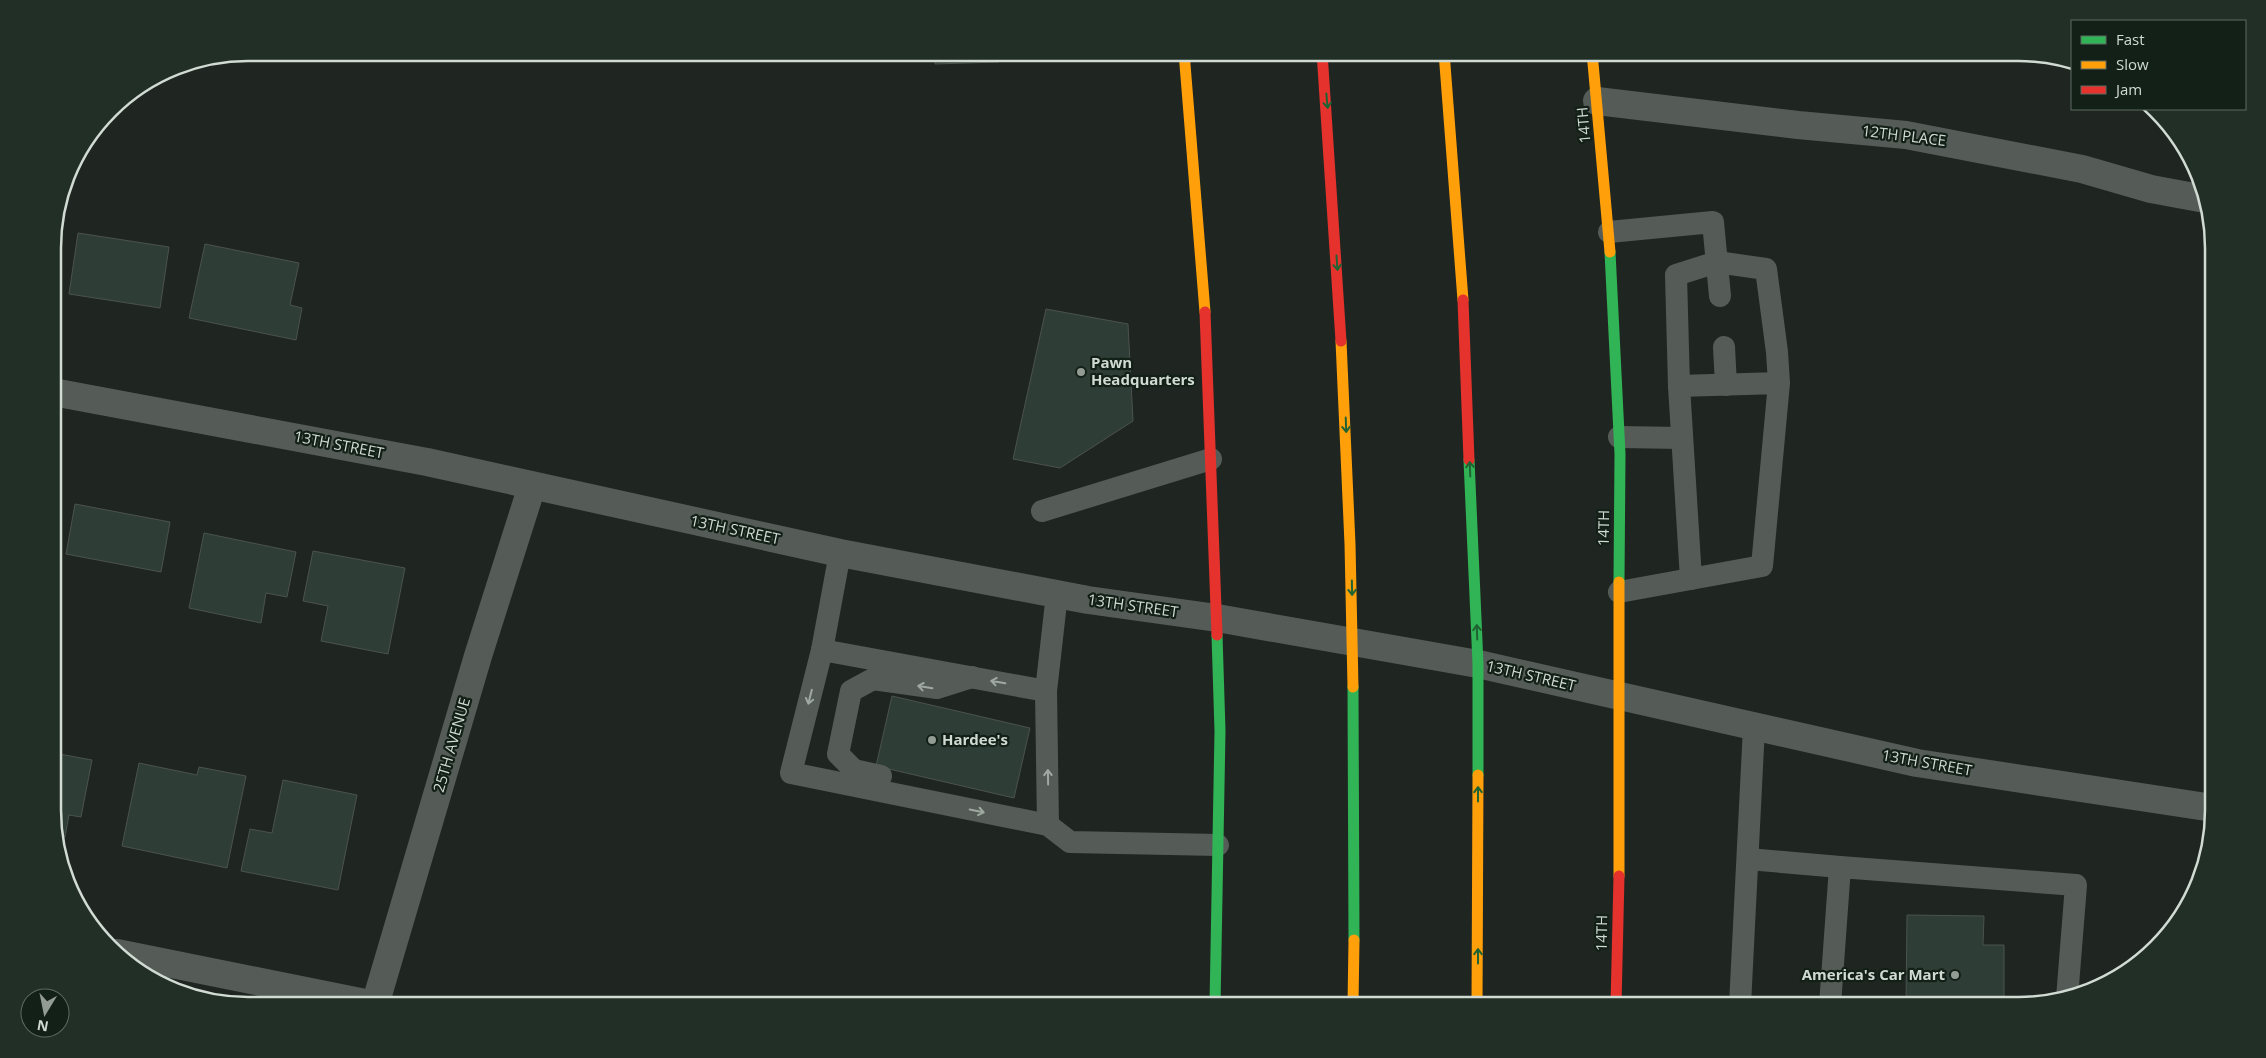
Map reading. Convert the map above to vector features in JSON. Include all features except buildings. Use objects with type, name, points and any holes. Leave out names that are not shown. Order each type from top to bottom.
[{"type":"main road","points":[[1185,61],[1204,284],[1217,618],[1220,731],[1215,997]]},
{"type":"main road","points":[[1323,61],[1344,370],[1356,823],[1353,997]]},
{"type":"main road","points":[[1445,61],[1462,305],[1478,664],[1476,997]]},
{"type":"main road","name":"14TH","points":[[1593,61],[1609,232],[1619,437],[1618,696],[1620,825],[1616,997]]},
{"type":"street","name":"12TH PLACE","points":[[1597,101],[1798,125],[1906,134],[2072,167],[2151,189],[2197,198]]},
{"type":"street","name":"13TH STREET","points":[[61,393],[427,462],[840,552],[1057,594],[1217,618],[1478,664],[1917,763],[2205,807]]},
{"type":"street","name":"25TH AVENUE","points":[[377,997],[478,656],[532,486]]},
{"type":"street","points":[[132,956],[335,997]]},
{"type":"lane","points":[[1609,232],[1713,222],[1720,296]]},
{"type":"lane","points":[[1618,592],[1691,579],[1762,566],[1779,383],[1766,270],[1717,262],[1676,275],[1681,438],[1691,579]]},
{"type":"lane","points":[[1724,347],[1726,385]]},
{"type":"lane","points":[[1679,386],[1779,383]]},
{"type":"lane","points":[[1619,437],[1681,438]]},
{"type":"lane","points":[[1042,511],[1211,459]]},
{"type":"lane","points":[[840,552],[822,650],[791,773],[1048,825],[1070,842],[1218,845]]},
{"type":"lane","points":[[1048,825],[1046,691],[1057,594]]},
{"type":"lane","points":[[822,650],[1046,691]]},
{"type":"lane","points":[[953,806],[945,789],[854,770],[838,754],[851,691],[873,679],[936,688],[972,677]]},
{"type":"lane","points":[[1740,997],[1754,727]]},
{"type":"lane","points":[[1748,859],[2076,886],[2068,990]]},
{"type":"lane","points":[[1831,997],[1840,867]]},
{"type":"traffic: fast","points":[[1610,252],[1620,454],[1619,582]]},
{"type":"traffic: fast","points":[[1469,460],[1478,664],[1478,775]]},
{"type":"traffic: fast","points":[[1215,997],[1220,731],[1217,635]]},
{"type":"traffic: fast","points":[[1353,687],[1354,940]]},
{"type":"traffic: slow","points":[[1185,61],[1205,312]]},
{"type":"traffic: slow","points":[[1445,61],[1463,300]]},
{"type":"traffic: slow","points":[[1593,61],[1610,252]]},
{"type":"traffic: slow","points":[[1341,341],[1350,544],[1353,687]]},
{"type":"traffic: slow","points":[[1619,582],[1619,876]]},
{"type":"traffic: slow","points":[[1477,997],[1478,775]]},
{"type":"traffic: slow","points":[[1353,997],[1354,940]]},
{"type":"traffic: jam","points":[[1323,61],[1341,341]]},
{"type":"traffic: jam","points":[[1463,300],[1469,460]]},
{"type":"traffic: jam","points":[[1205,312],[1217,635]]},
{"type":"traffic: jam","points":[[1616,997],[1619,876]]},
{"type":"place","name":"Pawn Headquarters","points":[[1081,372]]},
{"type":"place","name":"Hardee's","points":[[932,740]]},
{"type":"place","name":"America's Car Mart","points":[[1955,975]]}]
